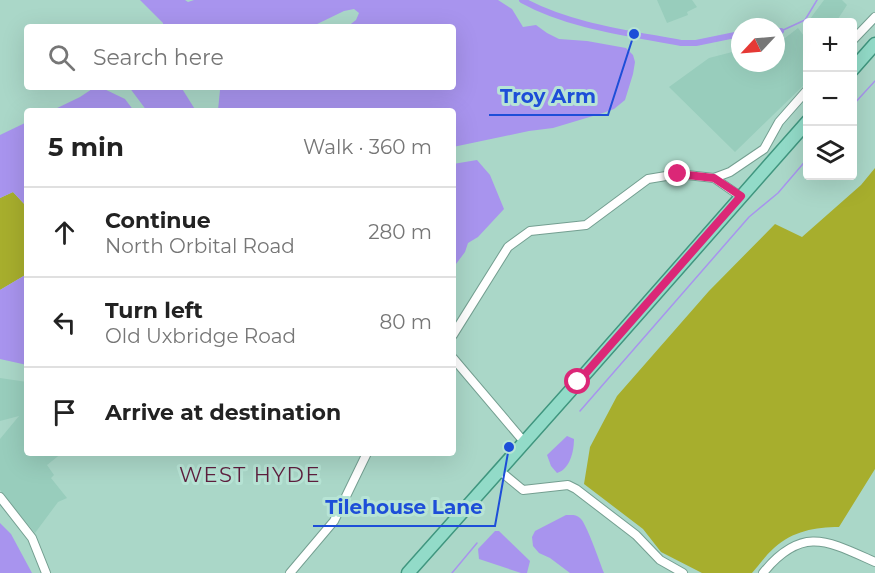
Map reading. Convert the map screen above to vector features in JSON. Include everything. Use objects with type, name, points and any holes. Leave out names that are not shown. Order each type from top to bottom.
[{"type":"main road","points":[[857,65],[875,45]]},
{"type":"main road","points":[[408,573],[500,471],[736,193],[803,125]]},
{"type":"street","points":[[857,36],[875,17]]},
{"type":"street","points":[[456,330],[507,247],[530,231],[586,225],[648,179],[678,174],[714,178],[730,172],[764,149],[779,122],[803,94]]},
{"type":"street","points":[[730,172],[736,193]]},
{"type":"street","points":[[714,178],[736,193]]},
{"type":"street","points":[[456,362],[525,442]]},
{"type":"street","points":[[290,573],[334,521],[366,456]]},
{"type":"street","points":[[500,471],[523,490],[557,486],[572,487],[636,535],[660,560],[683,573]]},
{"type":"street","points":[[0,496],[32,537],[46,573]]},
{"type":"street","points":[[763,573],[785,551],[808,541],[829,542],[875,562]]},
{"type":"shaded area","points":[[140,0],[185,0],[188,2],[194,0],[498,0],[512,9],[523,27],[536,25],[559,39],[626,48],[633,55],[635,62],[625,100],[614,109],[553,128],[456,146],[456,108],[218,108],[220,90],[456,90],[456,24],[351,24],[359,13],[354,9],[344,11],[317,24],[163,23]]},
{"type":"shaded area","points":[[657,0],[692,0],[697,7],[687,12],[688,15],[667,23]]},
{"type":"shaded area","points":[[824,0],[842,0],[847,5],[839,18],[811,18]]},
{"type":"shaded area","points":[[798,28],[803,35],[803,86],[735,152],[669,87],[709,58],[731,52],[731,72],[785,72],[785,38]]},
{"type":"shaded area","points":[[90,90],[106,90],[125,99],[132,108],[57,108]]},
{"type":"shaded area","points":[[131,90],[183,90],[194,108],[145,108]]},
{"type":"shaded area","points":[[24,123],[24,204],[13,192],[0,198],[0,135]]},
{"type":"shaded area","points":[[477,160],[490,175],[504,209],[478,237],[468,243],[465,252],[456,264],[456,164]]},
{"type":"shaded area","points":[[875,168],[875,469],[839,527],[813,529],[781,542],[752,573],[702,573],[661,552],[643,529],[584,484],[590,447],[617,396],[709,291],[775,224],[802,237],[861,185]]},
{"type":"shaded area","points":[[13,192],[24,204],[24,276],[0,290],[0,198]]},
{"type":"shaded area","points":[[24,276],[24,364],[0,359],[0,290]]},
{"type":"shaded area","points":[[0,378],[24,382],[24,456],[58,456],[47,465],[54,475],[51,478],[67,498],[58,502],[35,533],[0,490],[0,439],[19,416],[0,421]]},
{"type":"shaded area","points":[[567,436],[574,439],[572,454],[565,468],[557,473],[551,466],[547,455]]},
{"type":"shaded area","points":[[566,515],[577,516],[583,521],[604,573],[570,573],[539,553],[533,546],[532,537],[535,531]]},
{"type":"shaded area","points":[[0,523],[11,534],[32,573],[0,573]]},
{"type":"shaded area","points":[[495,531],[499,531],[530,561],[527,573],[479,559],[478,549]]},
{"type":"waterway","points":[[522,0],[540,9],[579,22],[681,43],[696,43],[731,36]]},
{"type":"waterway","points":[[785,29],[805,20],[817,0]]},
{"type":"waterway","points":[[857,101],[875,81]]},
{"type":"waterway","points":[[580,411],[749,217],[778,193],[803,164]]},
{"type":"waterway","points":[[452,573],[477,543]]},
{"type":"place","name":"Troy Arm","points":[[634,34]]},
{"type":"place","name":"Tilehouse Lane","points":[[509,447]]},
{"type":"district","name":"WEST HYDE","points":[[250,475]]},
{"type":"route","points":[[578,382],[741,196],[714,178],[678,174]]}]
